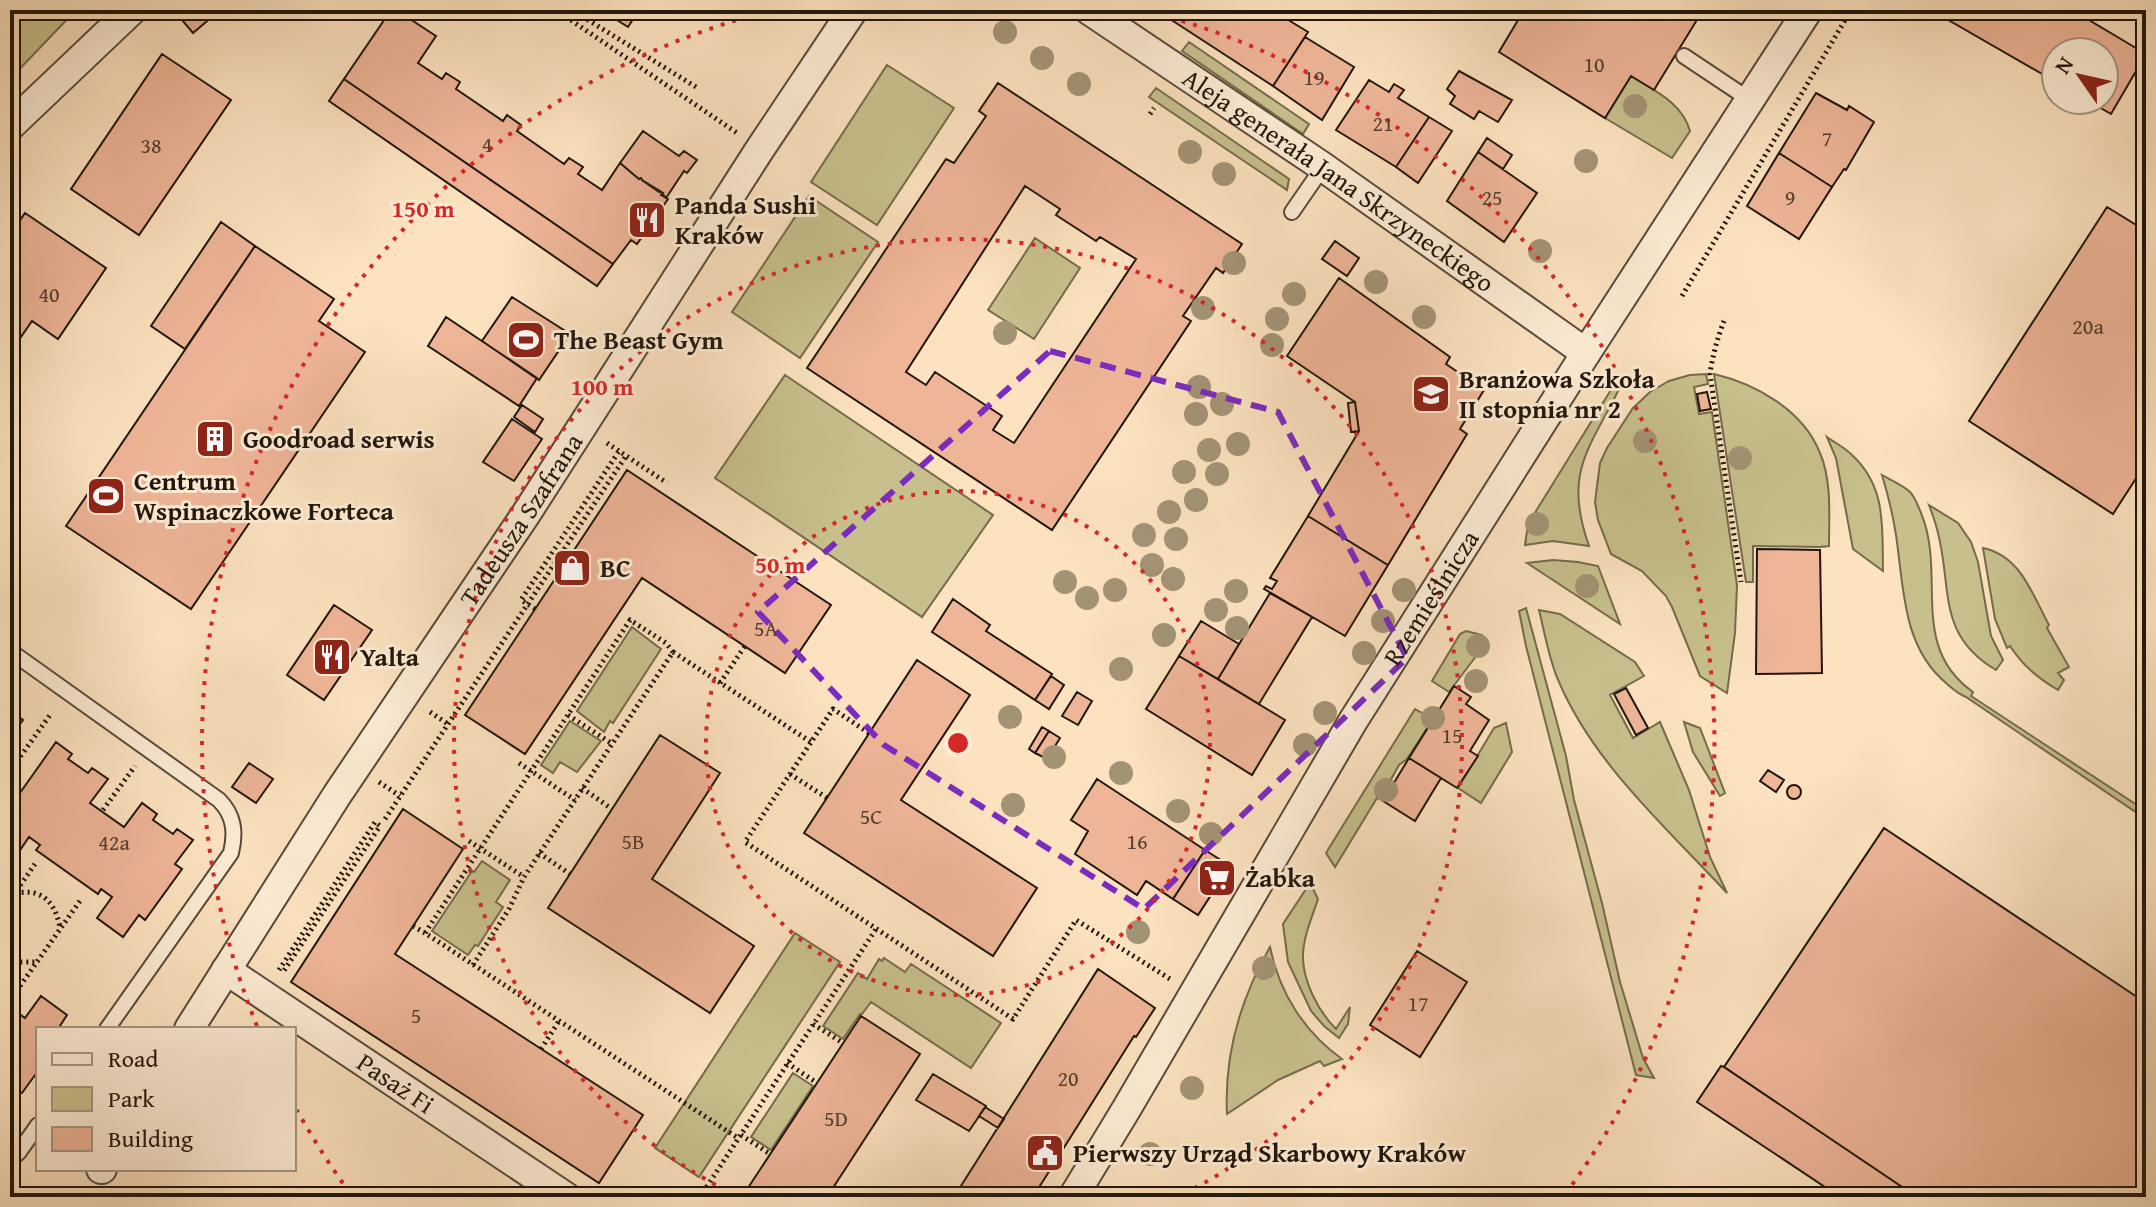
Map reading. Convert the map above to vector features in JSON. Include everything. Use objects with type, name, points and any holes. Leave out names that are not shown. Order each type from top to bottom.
[{"type":"street","points":[[10,126],[132,10]]},
{"type":"street","name":"Tadeusza Szafrana","points":[[190,1027],[346,782],[526,514],[853,10]]},
{"type":"street","name":"Aleja generała Jana Skrzyneckiego","points":[[1089,10],[1323,167],[1586,353]]},
{"type":"street","name":"Rzemieślnicza","points":[[1073,1197],[1353,721],[1808,10]]},
{"type":"street","name":"Pasaż Fi","points":[[226,970],[566,1197]]},
{"type":"lane","points":[[1684,56],[1750,100]]},
{"type":"lane","points":[[1292,212],[1323,167]]},
{"type":"lane","points":[[10,651],[219,800],[233,824],[231,853],[108,1027]]},
{"type":"lane","points":[[10,1160],[36,1128]]},
{"type":"path","points":[[556,10],[760,149]]},
{"type":"path","points":[[572,10],[696,87]]},
{"type":"path","points":[[1682,296],[1851,10]]},
{"type":"path","points":[[1724,321],[1717,338],[1710,374],[1741,582]]},
{"type":"path","points":[[535,609],[521,600],[619,451],[667,483]]},
{"type":"path","points":[[385,819],[626,456]]},
{"type":"path","points":[[604,488],[611,494]]},
{"type":"path","points":[[578,527],[586,532]]},
{"type":"path","points":[[557,559],[565,564]]},
{"type":"path","points":[[425,933],[630,620],[666,643],[673,652],[811,742]]},
{"type":"path","points":[[720,683],[745,646]]},
{"type":"path","points":[[473,965],[509,909],[539,853],[673,652]]},
{"type":"path","points":[[483,670],[491,675]]},
{"type":"path","points":[[426,709],[448,724]]},
{"type":"path","points":[[869,733],[833,709],[745,842],[1013,1019],[1076,920],[1170,979]]},
{"type":"path","points":[[10,771],[50,715]]},
{"type":"path","points":[[568,715],[611,743]]},
{"type":"path","points":[[103,810],[137,763]]},
{"type":"path","points":[[519,763],[575,800]]},
{"type":"path","points":[[790,774],[827,798]]},
{"type":"path","points":[[379,781],[400,796]]},
{"type":"path","points":[[582,788],[612,809]]},
{"type":"path","points":[[274,977],[375,822],[380,826],[284,971]]},
{"type":"path","points":[[469,841],[524,877]]},
{"type":"path","points":[[539,853],[570,874]]},
{"type":"path","points":[[10,900],[12,892],[35,864]]},
{"type":"path","points":[[339,888],[348,894]]},
{"type":"path","points":[[12,892],[37,894],[55,908],[60,927]]},
{"type":"path","points":[[20,986],[82,898]]},
{"type":"path","points":[[413,926],[770,1154]]},
{"type":"path","points":[[700,1197],[876,929]]},
{"type":"path","points":[[10,956],[20,962],[37,962]]},
{"type":"path","points":[[541,1049],[559,1021]]},
{"type":"path","points":[[813,1024],[843,1043]]},
{"type":"path","points":[[787,1063],[817,1083]]},
{"type":"path","points":[[706,1188],[719,1197]]},
{"type":"highlighted area","points":[[1050,351],[1278,412],[1407,658],[1144,909],[884,745],[758,612]]},
{"type":"green space","points":[[10,10],[76,10],[10,79]]},
{"type":"green space","points":[[1189,42],[1309,124],[1303,134],[1182,51]]},
{"type":"green space","points":[[887,65],[954,108],[877,225],[811,182]]},
{"type":"green space","points":[[1631,76],[1666,98],[1686,121],[1690,131],[1672,158],[1605,118]]},
{"type":"green space","points":[[1156,88],[1289,179],[1287,190],[1149,97]]},
{"type":"green space","points":[[809,196],[878,242],[800,358],[732,312]]},
{"type":"green space","points":[[1035,238],[1080,268],[1034,339],[988,310]]},
{"type":"green space","points":[[1706,374],[1708,384],[1694,387],[1699,414],[1712,412],[1737,585],[1735,633],[1727,693],[1700,676],[1666,596],[1642,571],[1611,554],[1598,520],[1595,502],[1600,463],[1633,408],[1650,392],[1669,381]]},
{"type":"green space","points":[[1714,374],[1762,392],[1790,412],[1812,438],[1824,464],[1829,499],[1829,546],[1753,546],[1753,582],[1746,582]]},
{"type":"green space","points":[[785,375],[993,515],[922,617],[715,478]]},
{"type":"green space","points":[[1617,380],[1622,383],[1591,443],[1579,478],[1581,520],[1589,546],[1553,541],[1525,545],[1528,524]]},
{"type":"green space","points":[[1827,437],[1850,453],[1872,482],[1882,525],[1883,571],[1853,549],[1836,458]]},
{"type":"green space","points":[[1882,475],[1909,491],[1921,513],[1931,561],[1935,631],[1941,653],[1953,674],[1973,692],[1971,696],[2146,811],[2146,819],[1958,693],[1932,668],[1921,652],[1908,615],[1895,528]]},
{"type":"green space","points":[[1929,505],[1958,523],[1971,542],[1978,562],[1991,636],[2003,660],[1996,670],[1963,641],[1955,625],[1942,550]]},
{"type":"green space","points":[[1983,548],[2007,559],[2031,589],[2049,625],[2047,628],[2069,667],[2058,673],[2064,680],[2058,690],[2031,671],[2010,646],[2007,648],[1995,619]]},
{"type":"green space","points":[[1553,560],[1598,566],[1620,624],[1527,563]]},
{"type":"green space","points":[[1526,608],[1566,756],[1574,800],[1620,982],[1643,1058],[1654,1078],[1636,1075],[1526,646],[1519,611]]},
{"type":"green space","points":[[1539,610],[1560,614],[1635,662],[1644,676],[1610,695],[1633,738],[1660,722],[1689,790],[1710,857],[1727,893],[1634,794],[1592,740],[1556,674]]},
{"type":"green space","points":[[632,627],[661,649],[604,732],[577,711]]},
{"type":"green space","points":[[1466,631],[1482,635],[1486,643],[1449,692],[1432,681],[1460,634]]},
{"type":"green space","points":[[1415,709],[1433,719],[1407,759],[1399,765],[1380,799],[1377,798],[1335,867],[1326,853]]},
{"type":"green space","points":[[570,721],[601,741],[577,772],[560,762],[553,773],[541,765]]},
{"type":"green space","points":[[1684,722],[1700,728],[1725,793],[1720,796],[1693,752]]},
{"type":"green space","points":[[1506,723],[1512,752],[1481,803],[1458,788],[1494,728]]},
{"type":"green space","points":[[482,861],[510,880],[496,902],[503,907],[478,946],[475,945],[468,955],[432,931]]},
{"type":"green space","points":[[1310,883],[1318,899],[1304,947],[1303,964],[1317,1004],[1336,1029],[1350,1007],[1348,1024],[1339,1038],[1311,1011],[1288,962],[1283,924]]},
{"type":"green space","points":[[795,933],[840,962],[699,1177],[655,1148]]},
{"type":"green space","points":[[1270,947],[1280,980],[1295,1010],[1316,1036],[1342,1059],[1324,1066],[1320,1061],[1278,1080],[1227,1114],[1228,1070],[1236,1028],[1251,986]]},
{"type":"green space","points":[[884,958],[905,972],[911,964],[1001,1023],[971,1068],[871,1002],[843,1039],[823,1026],[858,973],[867,979],[879,959],[882,961]]},
{"type":"green space","points":[[793,1073],[813,1086],[771,1150],[751,1137]]},
{"type":"building","points":[[181,10],[220,10],[193,33],[177,14]]},
{"type":"building","points":[[391,10],[396,10],[436,36],[418,63],[442,79],[446,73],[460,82],[456,89],[503,121],[507,115],[521,125],[517,131],[564,164],[569,158],[583,167],[578,174],[602,190],[620,163],[663,193],[661,195],[668,199],[637,244],[631,240],[613,264],[344,79]]},
{"type":"building","points":[[601,10],[639,10],[628,27]]},
{"type":"building","points":[[1176,10],[1297,10],[1290,21],[1308,32],[1273,86],[1170,19]]},
{"type":"building","points":[[1524,10],[1703,10],[1654,90],[1631,76],[1605,118],[1499,52]]},
{"type":"building","points":[[1931,10],[2072,10],[2116,36],[2040,36],[2040,73]]},
{"type":"building","points":[[1305,37],[1354,67],[1322,120],[1273,86]]},
{"type":"building","points":[[2120,39],[2146,54],[2120,99]]},
{"type":"building","points":[[162,54],[231,100],[139,235],[71,189]]},
{"type":"building","points":[[1459,71],[1512,100],[1498,122],[1479,111],[1474,119],[1450,104],[1455,96],[1447,89]]},
{"type":"building","points":[[344,79],[613,264],[597,286],[329,101]]},
{"type":"building","points":[[1369,80],[1389,92],[1394,84],[1404,90],[1398,98],[1429,117],[1396,167],[1336,130]]},
{"type":"building","points":[[998,83],[1242,244],[1223,273],[1216,268],[1183,316],[1191,321],[1052,530],[807,368],[946,159],[954,163],[986,116],[979,111]],"holes":[[[1025,186],[1060,209],[1056,215],[1096,241],[1100,237],[1136,259],[1014,443],[993,430],[1002,416],[935,372],[926,385],[906,372]]]},
{"type":"building","points":[[1816,93],[1847,110],[1849,106],[1874,122],[1846,170],[1832,187],[1779,153]]},
{"type":"building","points":[[1429,117],[1452,131],[1418,183],[1396,167]]},
{"type":"building","points":[[643,131],[679,156],[684,151],[697,160],[687,173],[684,171],[666,198],[620,163]]},
{"type":"building","points":[[1487,138],[1512,155],[1503,169],[1478,152]]},
{"type":"building","points":[[1478,152],[1537,193],[1504,242],[1447,201]]},
{"type":"building","points":[[1779,153],[1832,187],[1799,239],[1747,206]]},
{"type":"building","points":[[2107,207],[2146,231],[2146,463],[2113,514],[1969,421]]},
{"type":"building","points":[[25,213],[106,268],[58,339],[32,321],[14,347],[10,344],[10,235]]},
{"type":"building","points":[[221,222],[255,246],[185,349],[151,326]]},
{"type":"building","points":[[1335,241],[1359,258],[1347,276],[1322,259]]},
{"type":"building","name":"Goodroad serwis","points":[[255,246],[334,299],[319,321],[365,352],[191,609],[66,526]]},
{"type":"building","points":[[1339,278],[1450,357],[1446,364],[1484,390],[1460,429],[1467,434],[1388,565],[1308,516],[1359,431],[1355,402],[1287,356]]},
{"type":"building","points":[[512,297],[570,334],[539,380],[482,341]]},
{"type":"building","points":[[446,317],[537,378],[519,406],[428,346]]},
{"type":"building","points":[[1707,392],[1711,409],[1700,411],[1697,394]]},
{"type":"building","points":[[1355,402],[1359,431],[1351,432],[1348,403]]},
{"type":"building","points":[[522,405],[543,419],[535,432],[514,417]]},
{"type":"building","points":[[512,419],[542,439],[514,481],[483,462]]},
{"type":"building","points":[[627,470],[831,605],[785,673],[642,578],[525,754],[465,715]]},
{"type":"building","points":[[1308,516],[1388,565],[1345,636],[1264,589],[1266,586],[1272,589],[1277,581],[1270,578]]},
{"type":"building","points":[[1757,549],[1820,550],[1822,673],[1756,674]]},
{"type":"building","points":[[1270,593],[1312,617],[1259,704],[1218,679]]},
{"type":"building","points":[[953,599],[990,625],[986,631],[1052,674],[1035,700],[932,632]]},
{"type":"building","points":[[334,605],[372,630],[324,700],[287,675]]},
{"type":"building","points":[[1201,621],[1239,644],[1218,679],[1179,656]]},
{"type":"building","points":[[1179,656],[1285,720],[1252,775],[1146,709]]},
{"type":"building","points":[[917,660],[970,695],[901,800],[1037,888],[993,956],[804,833]]},
{"type":"building","points":[[1051,676],[1064,685],[1049,709],[1035,700]]},
{"type":"building","points":[[1454,686],[1471,697],[1466,704],[1489,720],[1470,751],[1478,756],[1457,788],[1409,758]]},
{"type":"building","points":[[1626,688],[1648,728],[1636,735],[1614,694]]},
{"type":"building","points":[[1077,692],[1092,701],[1078,725],[1062,716]]},
{"type":"building","points":[[10,710],[23,720],[10,738]]},
{"type":"building","points":[[1042,727],[1049,731],[1035,753],[1029,749]]},
{"type":"building","points":[[1049,731],[1060,738],[1047,759],[1035,753]]},
{"type":"building","points":[[660,735],[720,773],[652,879],[754,946],[710,1013],[548,908]]},
{"type":"building","points":[[56,742],[72,754],[68,759],[88,773],[92,768],[108,779],[90,803],[124,827],[142,803],[157,814],[153,820],[173,834],[177,829],[193,840],[175,864],[182,869],[145,920],[139,915],[123,937],[97,918],[112,897],[101,889],[98,894],[36,850],[40,845],[29,837],[14,859],[10,856],[10,807]]},
{"type":"building","points":[[1409,758],[1441,778],[1415,821],[1383,801]]},
{"type":"building","points":[[249,763],[273,779],[256,803],[232,787]]},
{"type":"building","points":[[1768,770],[1784,780],[1776,792],[1760,781]]},
{"type":"building","points":[[1097,779],[1205,850],[1173,899],[1146,881],[1137,895],[1075,854],[1088,831],[1071,820]]},
{"type":"building","points":[[1794,785],[1801,792],[1794,799],[1787,792]]},
{"type":"building","points":[[403,809],[463,849],[395,954],[643,1115],[599,1183],[291,982]]},
{"type":"building","points":[[1884,828],[2146,1003],[2146,1197],[1917,1197],[1724,1067]]},
{"type":"building","points":[[1205,850],[1230,866],[1198,915],[1173,899]]},
{"type":"building","points":[[1417,951],[1467,982],[1420,1057],[1370,1025]]},
{"type":"building","points":[[1098,969],[1155,1008],[1134,1036],[1033,1197],[954,1197]]},
{"type":"building","points":[[41,996],[67,1015],[59,1027],[36,1027],[36,1074],[22,1093],[16,1089],[10,1097],[10,1000],[18,1005],[14,1010],[25,1018]]},
{"type":"building","points":[[861,1016],[920,1054],[827,1197],[742,1197]]},
{"type":"building","points":[[1721,1066],[1917,1197],[1840,1197],[1697,1102]]},
{"type":"building","points":[[933,1074],[986,1106],[969,1131],[916,1100]]},
{"type":"building","points":[[985,1107],[1004,1119],[998,1128],[979,1116]]},
{"type":"place","name":"Panda Sushi Kraków","points":[[647,220]]},
{"type":"place","name":"The Beast Gym","points":[[526,340]]},
{"type":"place","name":"Branżowa Szkoła II stopnia nr 2","points":[[1431,394]]},
{"type":"place","name":"Goodroad serwis","points":[[215,439]]},
{"type":"place","name":"Centrum Wspinaczkowe Forteca","points":[[106,496]]},
{"type":"place","name":"BC","points":[[572,568]]},
{"type":"place","name":"Yalta","points":[[332,657]]},
{"type":"place","name":"Żabka","points":[[1217,878]]},
{"type":"place","name":"Pierwszy Urząd Skarbowy Kraków","points":[[1045,1153]]}]
